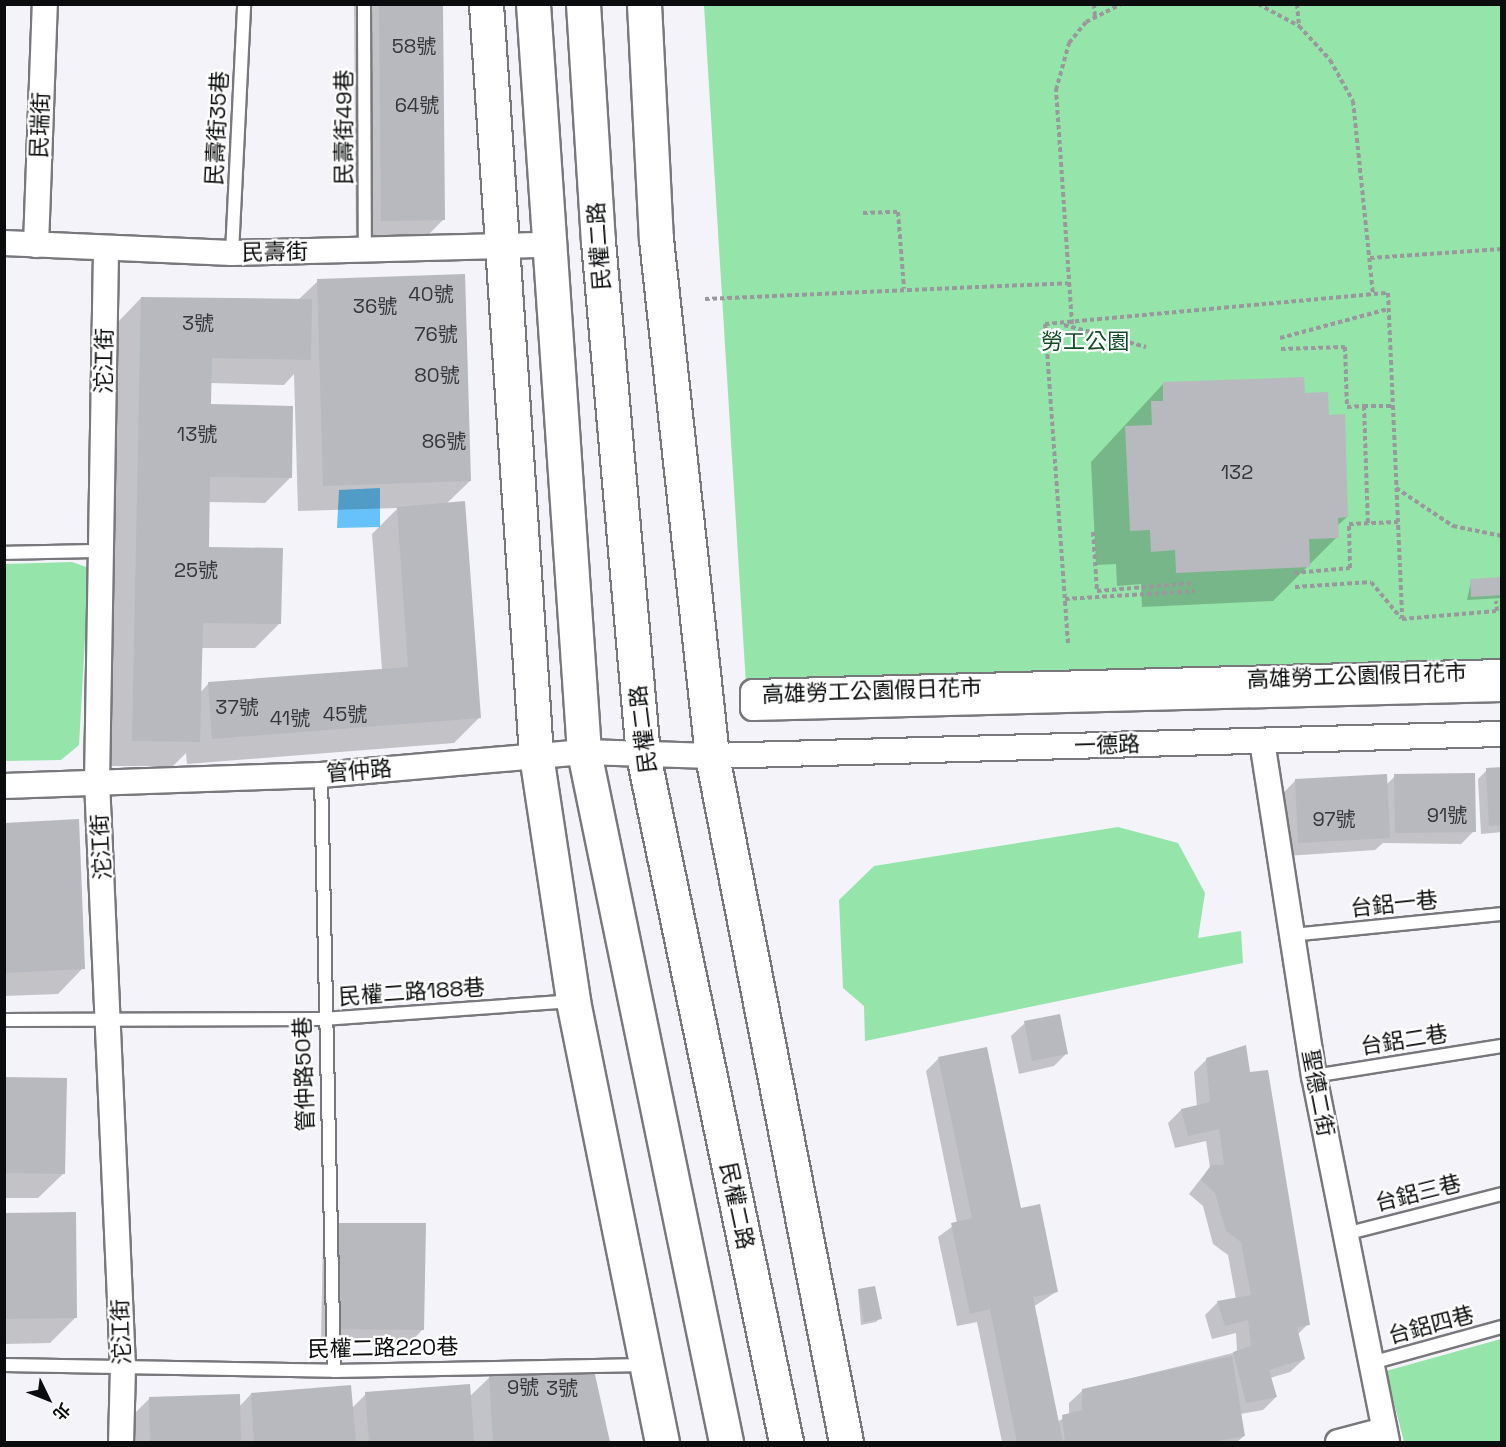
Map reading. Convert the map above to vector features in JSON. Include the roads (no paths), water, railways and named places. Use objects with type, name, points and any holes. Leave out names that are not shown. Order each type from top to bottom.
[{"type":"street","name":"民瑞街","points":[[36,245],[45,4]]},
{"type":"street","points":[[486,4],[506,246],[536,755],[573,1001],[644,1365],[662,1443]]},
{"type":"street","points":[[533,4],[546,245],[584,752],[726,1443]]},
{"type":"street","name":"民權二路","points":[[583,4],[598,241],[643,755],[786,1443]]},
{"type":"street","points":[[644,4],[656,238],[712,756],[846,1443]]},
{"type":"street","name":"民壽街","points":[[4,243],[106,251],[232,253],[546,245]]},
{"type":"street","name":"沱江街","points":[[106,251],[97,781],[110,1017],[123,1367],[121,1443]]},
{"type":"street","name":"高雄勞工公園假日花市","points":[[1502,672],[753,692],[753,708],[1502,690]]},
{"type":"street","name":"一德路","points":[[712,756],[1502,735]]},
{"type":"street","name":"聖德二街","points":[[1262,741],[1314,1076],[1386,1436]]},
{"type":"street","name":"管仲路","points":[[4,786],[321,775],[584,752],[712,756]]},
{"type":"street","points":[[1338,1443],[1386,1436]]},
{"type":"lane","name":"民壽街35巷","points":[[232,253],[244,4]]},
{"type":"lane","name":"民壽街49巷","points":[[364,4],[365,250]]},
{"type":"lane","points":[[4,553],[101,550]]},
{"type":"lane","name":"管仲路50巷","points":[[321,775],[323,1019],[334,1371]]},
{"type":"lane","name":"台鋁一巷","points":[[1291,935],[1502,914]]},
{"type":"lane","name":"民權二路188巷","points":[[4,1020],[110,1017],[323,1019],[573,1001]]},
{"type":"lane","name":"台鋁二巷","points":[[1314,1076],[1502,1046]]},
{"type":"lane","name":"台鋁三巷","points":[[1345,1234],[1502,1194]]},
{"type":"lane","name":"台鋁四巷","points":[[1371,1363],[1502,1327]]},
{"type":"lane","name":"民權二路220巷","points":[[4,1365],[334,1371],[644,1365]]},
{"type":"water","points":[[380,488],[380,527],[337,528],[339,490]]},
{"type":"park label","name":"勞工公園","points":[[1085,342]]}]
